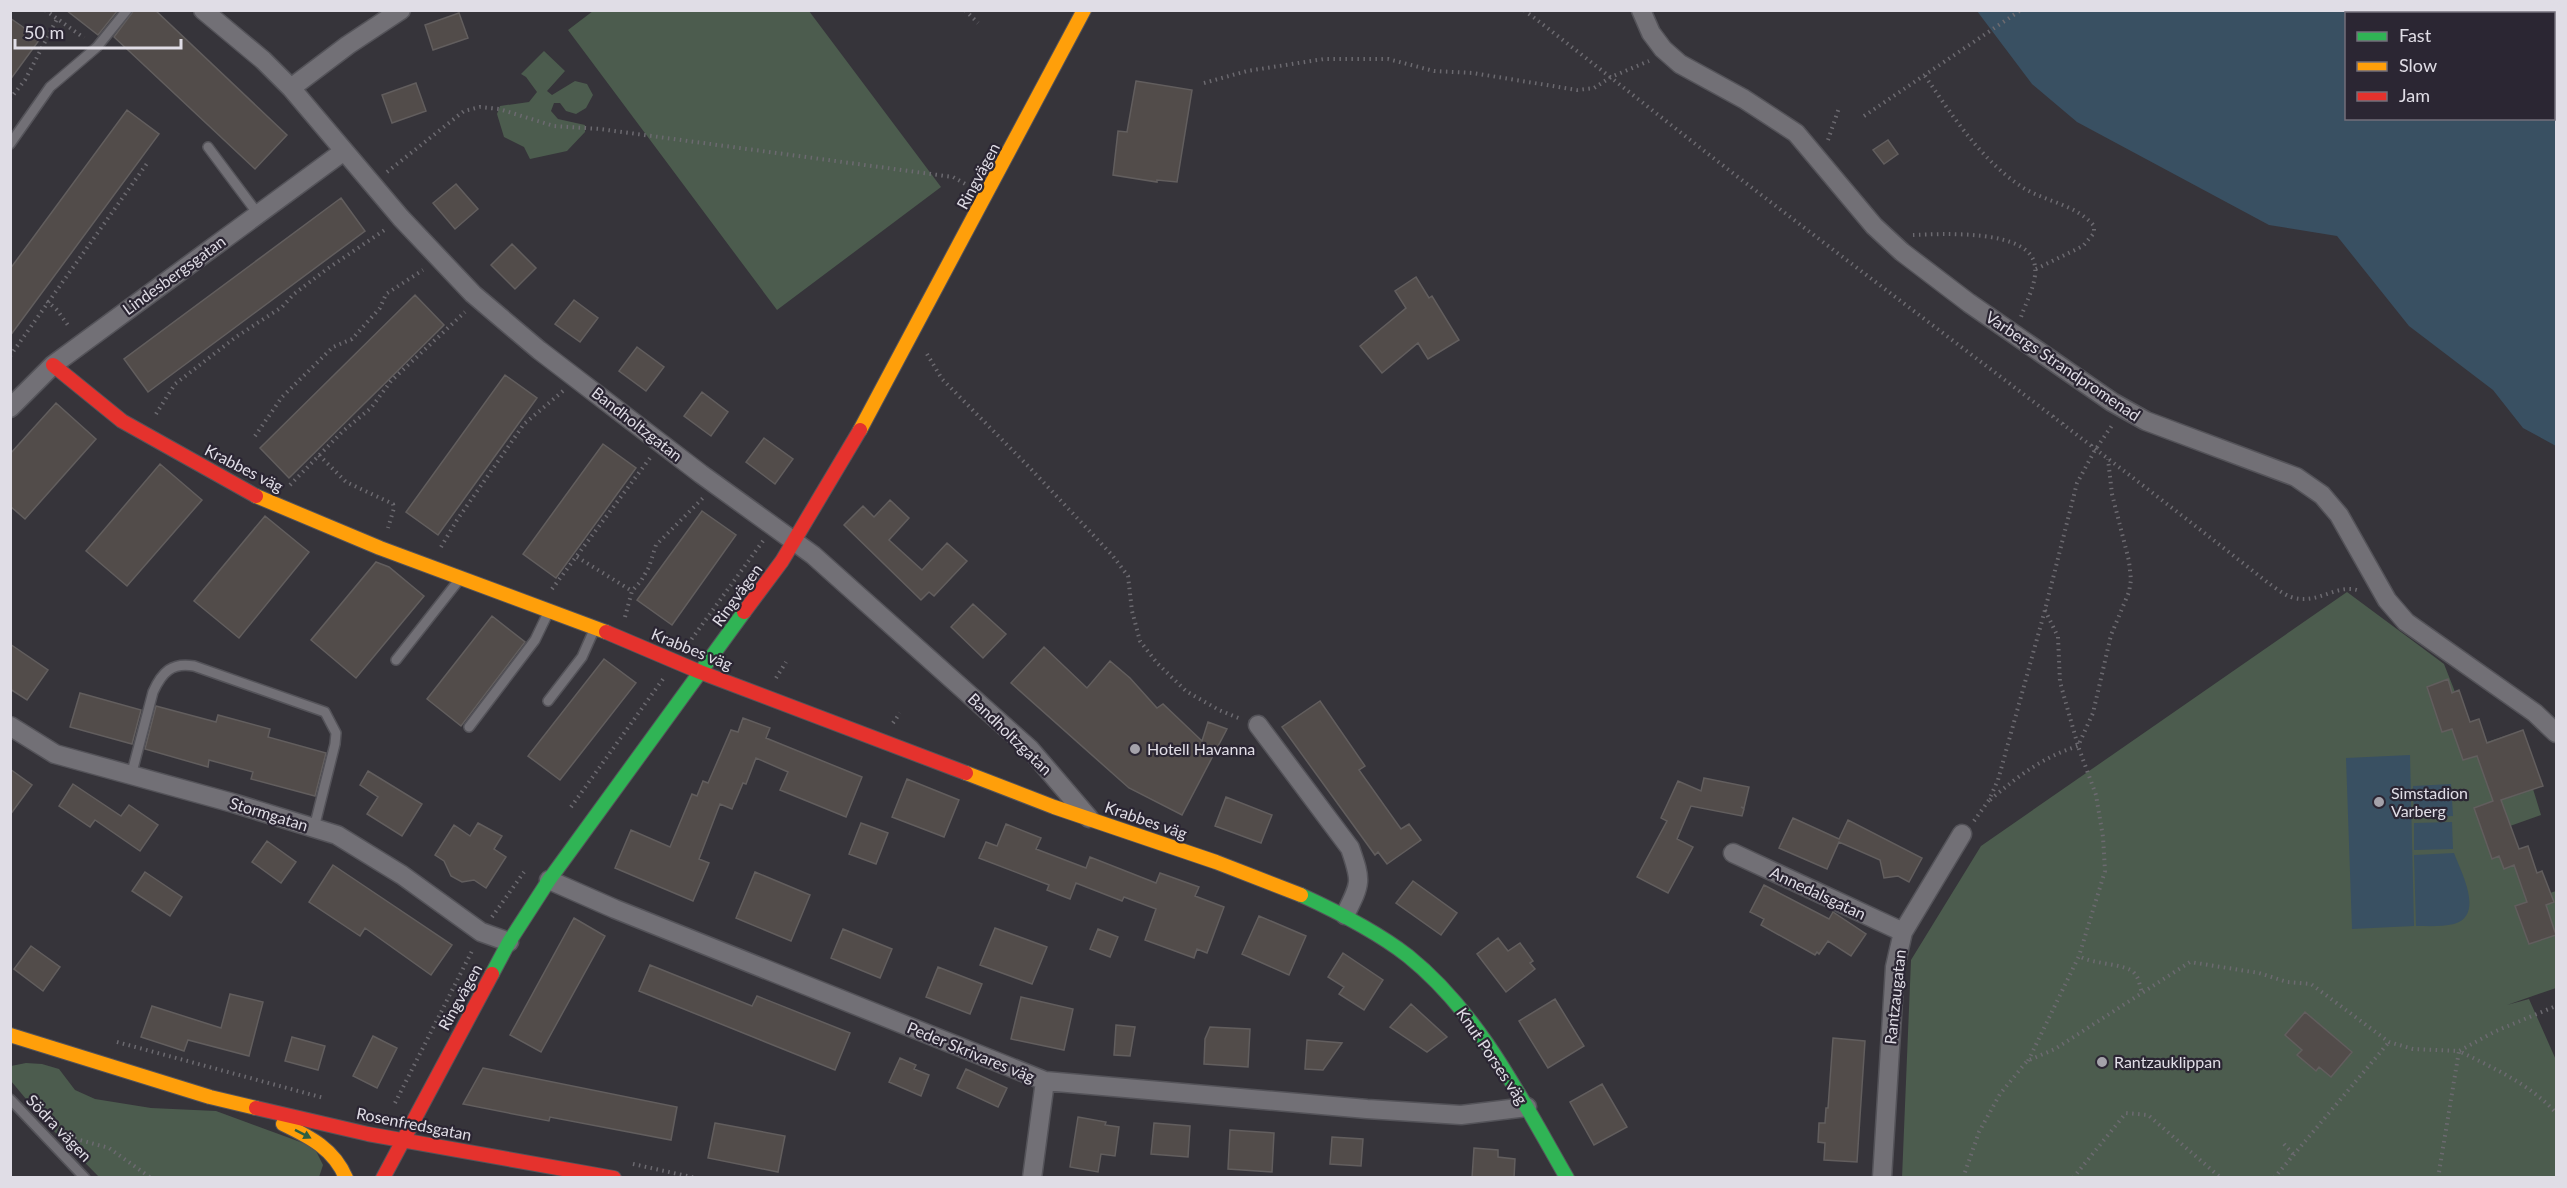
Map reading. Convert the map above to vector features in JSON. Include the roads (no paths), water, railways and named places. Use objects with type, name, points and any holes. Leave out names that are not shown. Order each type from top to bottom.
[{"type":"street","name":"Bandholtzgatan","points":[[203,10],[263,60],[291,88],[401,218],[478,298],[577,379],[714,483],[795,540],[1030,749],[1089,818]]},
{"type":"street","points":[[291,88],[348,45],[401,10]]},
{"type":"street","name":"Ringvägen","points":[[383,1178],[509,942],[549,880],[795,540],[868,416],[981,208],[1084,10]]},
{"type":"street","name":"Varbergs Strandpromenad","points":[[1641,10],[1652,33],[1680,64],[1772,116],[1796,134],[1821,161],[1845,194],[1885,237],[2017,337],[2146,421],[2186,438],[2296,477],[2322,495],[2339,514],[2393,607],[2406,622],[2535,713],[2556,733]]},
{"type":"street","name":"Lindesbergsgatan","points":[[10,408],[53,364],[344,152]]},
{"type":"street","name":"Krabbes väg","points":[[53,364],[122,421],[252,494],[380,548],[619,637],[700,672],[1089,818],[1279,886],[1345,915]]},
{"type":"street","points":[[1258,725],[1350,848],[1358,869],[1359,888],[1345,915]]},
{"type":"street","name":"Stormgatan","points":[[10,726],[55,754],[233,803],[337,835],[402,875],[482,932],[509,942]]},
{"type":"street","name":"Rantzaugatan","points":[[1882,1178],[1895,968],[1903,932],[1962,834]]},
{"type":"street","name":"Annedalsgatan","points":[[1733,853],[1903,932]]},
{"type":"street","name":"Peder Skrivares väg","points":[[549,880],[625,913],[1045,1081],[1449,1114],[1527,1107]]},
{"type":"street","name":"Knut Porses väg","points":[[1345,915],[1408,956],[1453,999],[1484,1039],[1527,1107],[1567,1178]]},
{"type":"street","name":"Rosenfredsgatan","points":[[10,1035],[210,1097],[368,1134],[614,1178]]},
{"type":"street","points":[[1032,1178],[1045,1081]]},
{"type":"street","name":"Rosenfredsgatan","points":[[210,1097],[309,1136],[331,1152],[346,1178]]},
{"type":"lane","points":[[10,144],[50,87],[97,47],[127,10]]},
{"type":"lane","points":[[208,147],[258,214]]},
{"type":"lane","points":[[396,660],[460,578]]},
{"type":"lane","points":[[469,727],[535,640],[547,610]]},
{"type":"lane","points":[[548,701],[582,657],[595,628]]},
{"type":"lane","points":[[131,776],[153,692],[159,679],[166,669],[176,666],[194,666],[325,712],[336,733],[335,744],[314,828]]},
{"type":"lane","name":"Södra vägen","points":[[10,1099],[85,1178]]},
{"type":"water","points":[[1977,11],[2556,11],[2556,446],[2523,428],[2493,390],[2409,326],[2337,236],[2269,225],[2077,122],[2032,84]]},
{"type":"water","points":[[2410,755],[2414,926],[2352,929],[2346,758]]},
{"type":"water","points":[[2451,784],[2453,816],[2414,818],[2413,786]]},
{"type":"water","points":[[2452,822],[2453,849],[2414,850],[2414,823]]},
{"type":"water","points":[[2454,853],[2468,892],[2468,912],[2463,919],[2454,924],[2416,926],[2414,855]]},
{"type":"place","name":"Hotell Havanna","points":[[1135,749]]},
{"type":"place","name":"Simstadion Varberg","points":[[2379,802]]},
{"type":"place","name":"Rantzauklippan","points":[[2102,1062]]}]
